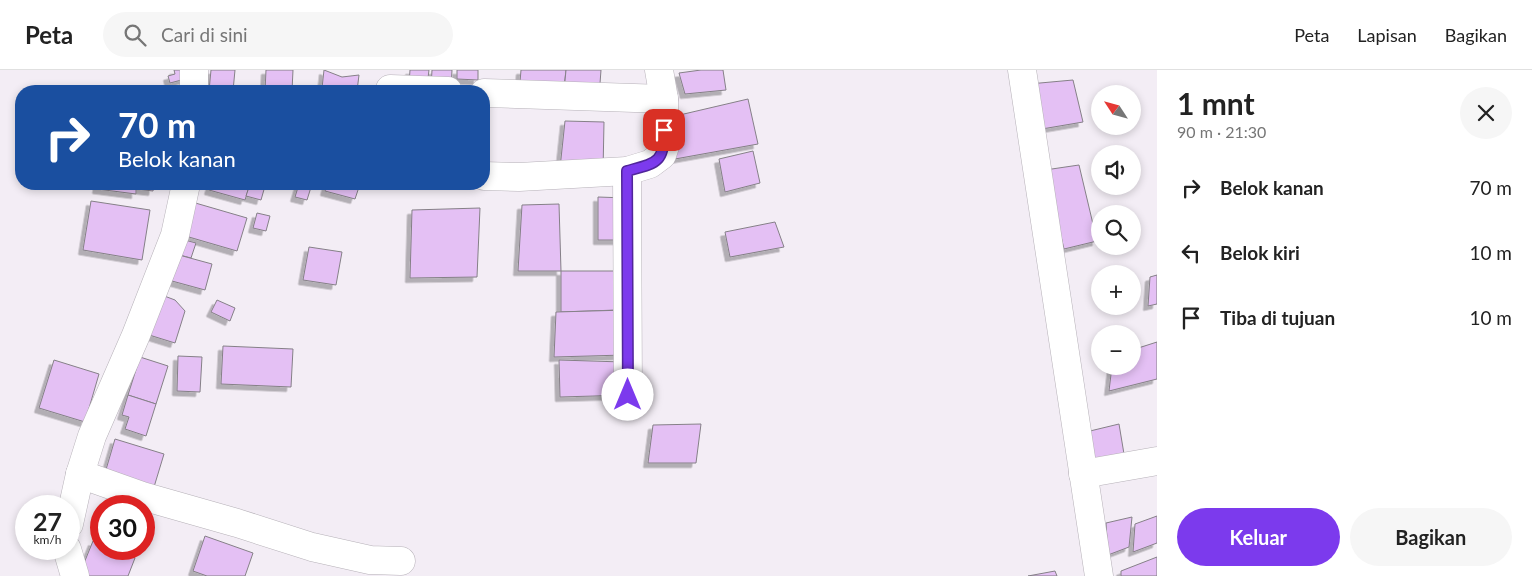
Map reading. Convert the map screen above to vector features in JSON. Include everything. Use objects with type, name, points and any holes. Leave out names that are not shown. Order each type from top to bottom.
[{"type":"street","points":[[194,70],[194,85]]},
{"type":"street","points":[[490,176],[627,171],[650,164],[662,155],[665,146],[664,100],[659,70]]},
{"type":"street","points":[[1022,70],[1099,576]]},
{"type":"street","points":[[490,93],[664,100]]},
{"type":"street","points":[[627,171],[628,395]]},
{"type":"street","points":[[75,495],[92,436],[136,335],[175,235],[185,190]]},
{"type":"street","points":[[1084,474],[1157,461]]},
{"type":"street","points":[[80,474],[142,496],[312,547],[370,560],[401,561]]},
{"type":"street","points":[[70,560],[75,576]]},
{"type":"building","points":[[174,70],[188,70],[189,78],[170,83],[168,76],[175,74]]},
{"type":"building","points":[[211,70],[235,70],[234,85],[210,85]]},
{"type":"building","points":[[266,70],[293,70],[292,85],[265,85]]},
{"type":"building","points":[[324,70],[342,77],[359,75],[358,85],[322,85]]},
{"type":"building","points":[[410,70],[429,70],[427,85],[409,84]]},
{"type":"building","points":[[432,70],[452,70],[451,85],[431,85]]},
{"type":"building","points":[[457,70],[478,70],[478,80],[457,79]]},
{"type":"building","points":[[521,70],[566,70],[563,96],[519,94]]},
{"type":"building","points":[[566,70],[601,70],[599,97],[564,91]]},
{"type":"building","points":[[723,70],[726,90],[685,94],[679,73]]},
{"type":"building","points":[[1073,80],[1083,122],[1036,130],[1029,84]]},
{"type":"building","points":[[748,99],[758,144],[675,159],[671,117]]},
{"type":"building","points":[[565,121],[604,122],[603,172],[560,168]]},
{"type":"building","points":[[753,151],[760,183],[725,192],[719,159]]},
{"type":"building","points":[[1079,165],[1091,216],[1091,242],[1064,249],[1045,170]]},
{"type":"building","points":[[105,190],[136,190],[136,194]]},
{"type":"building","points":[[209,190],[248,190],[245,200]]},
{"type":"building","points":[[248,190],[264,190],[261,200],[246,196]]},
{"type":"building","points":[[297,190],[310,190],[307,200],[295,197]]},
{"type":"building","points":[[325,190],[358,190],[355,199]]},
{"type":"building","points":[[598,197],[627,198],[631,240],[598,240]]},
{"type":"building","points":[[91,201],[150,210],[142,260],[83,250]]},
{"type":"building","points":[[192,202],[247,218],[237,251],[182,235]]},
{"type":"building","points":[[559,204],[561,271],[518,271],[522,205]]},
{"type":"building","points":[[480,208],[477,277],[410,278],[412,210]]},
{"type":"building","points":[[257,213],[270,216],[266,231],[253,228]]},
{"type":"building","points":[[775,222],[784,247],[730,257],[725,232]]},
{"type":"building","points":[[177,238],[196,243],[191,258],[172,253]]},
{"type":"building","points":[[309,247],[342,252],[336,285],[303,280]]},
{"type":"building","points":[[179,255],[212,264],[205,290],[172,281]]},
{"type":"building","points":[[561,271],[617,271],[617,310],[561,312]]},
{"type":"building","points":[[1157,275],[1157,304],[1148,306],[1150,277]]},
{"type":"building","points":[[159,294],[175,300],[185,311],[175,343],[146,334]]},
{"type":"building","points":[[217,300],[235,308],[230,321],[211,312]]},
{"type":"building","points":[[627,310],[624,355],[554,357],[556,312]]},
{"type":"building","points":[[1157,342],[1157,379],[1109,391],[1111,375],[1141,375],[1141,347]]},
{"type":"building","points":[[223,346],[293,349],[291,387],[221,384]]},
{"type":"building","points":[[178,356],[202,357],[200,392],[177,391]]},
{"type":"building","points":[[140,357],[168,366],[156,404],[128,395]]},
{"type":"building","points":[[54,360],[99,374],[85,422],[39,408]]},
{"type":"building","points":[[559,360],[623,362],[628,395],[560,397]]},
{"type":"building","points":[[128,395],[156,404],[146,436],[125,429],[129,417],[122,415]]},
{"type":"building","points":[[701,424],[696,463],[648,463],[653,425]]},
{"type":"building","points":[[1119,424],[1124,454],[1095,460],[1090,431]]},
{"type":"building","points":[[115,439],[164,454],[154,487],[105,473]]},
{"type":"building","points":[[1157,516],[1157,543],[1133,552],[1135,524]]},
{"type":"building","points":[[1132,517],[1129,547],[1108,555],[1106,523]]},
{"type":"building","points":[[205,536],[253,553],[245,576],[207,576],[193,571]]},
{"type":"building","points":[[90,548],[90,560],[134,560],[128,576],[87,576],[80,573]]},
{"type":"building","points":[[1157,557],[1157,576],[1121,576],[1121,571]]},
{"type":"building","points":[[1055,571],[1057,576],[1028,576]]},
{"type":"route","points":[[628,395],[627,171],[650,164],[662,155],[665,146],[664,130]]}]
